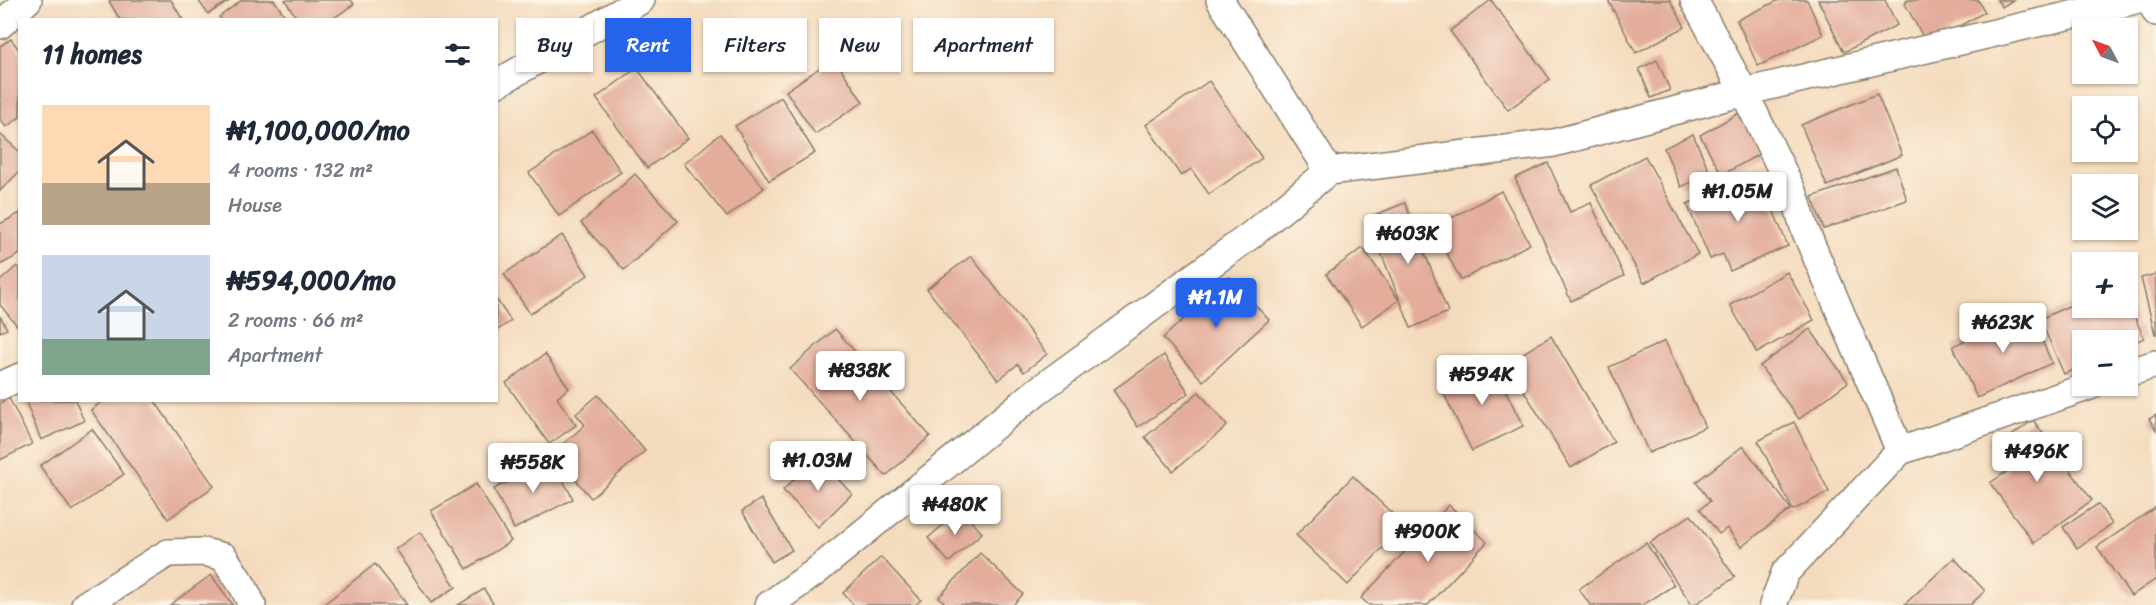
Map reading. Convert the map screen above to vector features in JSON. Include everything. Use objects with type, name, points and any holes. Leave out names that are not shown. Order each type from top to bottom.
[{"type":"street","points":[[0,25],[28,0]]},
{"type":"street","points":[[498,83],[641,0]]},
{"type":"street","points":[[1220,0],[1329,171]]},
{"type":"street","points":[[1694,0],[1744,92],[1795,197],[1805,230],[1900,451]]},
{"type":"street","points":[[769,605],[814,573],[1036,392],[1251,235],[1329,171],[1554,143],[1744,92],[2135,0]]},
{"type":"street","points":[[2150,0],[2156,12]]},
{"type":"street","points":[[2138,370],[2156,364]]},
{"type":"street","points":[[0,386],[18,377]]},
{"type":"street","points":[[1773,605],[1785,573],[1900,451],[2072,392]]},
{"type":"street","points":[[85,605],[168,553],[204,552],[224,557],[252,605]]},
{"type":"building","points":[[171,0],[182,18],[119,18],[109,1]]},
{"type":"building","points":[[198,0],[231,0],[208,14]]},
{"type":"building","points":[[242,0],[274,0],[287,18],[220,18]]},
{"type":"building","points":[[285,0],[351,0],[354,4],[334,18],[297,18]]},
{"type":"building","points":[[1491,0],[1550,79],[1508,110],[1450,31]]},
{"type":"building","points":[[1608,0],[1670,0],[1685,27],[1636,53]]},
{"type":"building","points":[[1779,0],[1807,0],[1823,35],[1758,66],[1737,20]]},
{"type":"building","points":[[1818,0],[1885,0],[1897,25],[1844,52]]},
{"type":"building","points":[[1906,0],[1978,0],[1985,12],[1927,44],[1905,4]]},
{"type":"building","points":[[1997,0],[2013,0],[2002,7]]},
{"type":"building","points":[[11,39],[18,48],[18,118],[6,127],[0,119],[0,46]]},
{"type":"building","points":[[1657,60],[1670,90],[1651,98],[1639,69]]},
{"type":"building","points":[[819,68],[819,72],[843,72],[863,102],[815,134],[786,91]]},
{"type":"building","points":[[632,72],[640,72],[688,138],[647,168],[596,98]]},
{"type":"building","points":[[1209,81],[1262,158],[1209,194],[1191,169],[1181,176],[1146,125]]},
{"type":"building","points":[[1877,94],[1902,155],[1827,186],[1801,125]]},
{"type":"building","points":[[781,97],[815,153],[769,181],[735,126]]},
{"type":"building","points":[[1741,112],[1763,152],[1722,175],[1700,135]]},
{"type":"building","points":[[592,130],[621,172],[559,216],[529,173]]},
{"type":"building","points":[[0,134],[18,150],[18,173],[0,191]]},
{"type":"building","points":[[720,134],[764,188],[727,217],[684,164]]},
{"type":"building","points":[[1693,134],[1710,173],[1681,187],[1664,148]]},
{"type":"building","points":[[1645,156],[1698,254],[1644,283],[1591,185]]},
{"type":"building","points":[[1548,163],[1570,212],[1591,203],[1624,276],[1571,301],[1515,178]]},
{"type":"building","points":[[1896,167],[1907,200],[1824,229],[1812,197]]},
{"type":"building","points":[[635,174],[678,221],[624,270],[581,223]]},
{"type":"building","points":[[1758,174],[1788,246],[1730,271],[1723,254],[1710,259],[1687,204]]},
{"type":"building","points":[[1501,191],[1530,244],[1461,280],[1433,228]]},
{"type":"building","points":[[1405,203],[1448,312],[1411,328],[1367,218]]},
{"type":"building","points":[[18,214],[18,255],[0,265],[0,224]]},
{"type":"building","points":[[562,235],[588,275],[530,314],[504,274]]},
{"type":"building","points":[[1363,248],[1399,300],[1362,326],[1326,274]]},
{"type":"building","points":[[971,256],[1047,354],[1024,372],[1018,364],[998,380],[927,289]]},
{"type":"building","points":[[18,267],[18,327],[0,305],[0,281]]},
{"type":"building","points":[[1787,272],[1814,320],[1757,353],[1730,305]]},
{"type":"building","points":[[2156,274],[2156,334],[2155,334],[2141,278]]},
{"type":"building","points":[[1229,277],[1269,320],[1203,381],[1163,338]]},
{"type":"building","points":[[498,302],[511,321],[498,330]]},
{"type":"building","points":[[2072,305],[2072,318],[2135,318],[2144,338],[2138,341],[2138,330],[2072,330],[2072,370],[2064,374],[2040,319]]},
{"type":"building","points":[[2029,311],[2052,363],[1977,398],[1953,346]]},
{"type":"building","points":[[0,316],[7,329],[0,332]]},
{"type":"building","points":[[835,329],[930,436],[886,476],[790,369]]},
{"type":"building","points":[[1810,329],[1848,382],[1799,419],[1760,366]]},
{"type":"building","points":[[1551,336],[1614,442],[1571,468],[1507,363]]},
{"type":"building","points":[[1665,341],[1705,427],[1649,453],[1609,367]]},
{"type":"building","points":[[545,354],[569,388],[557,398],[576,425],[549,444],[506,383]]},
{"type":"building","points":[[1164,355],[1189,393],[1138,427],[1113,390]]},
{"type":"building","points":[[1491,361],[1523,426],[1472,451],[1440,386]]},
{"type":"building","points":[[1199,392],[1227,426],[1173,471],[1145,437]]},
{"type":"building","points":[[598,395],[645,451],[591,498],[553,453],[585,425],[576,414]]},
{"type":"building","points":[[9,398],[32,444],[0,460],[0,403]]},
{"type":"building","points":[[26,402],[76,402],[84,421],[41,440]]},
{"type":"building","points":[[101,402],[155,402],[214,486],[168,519],[91,410]]},
{"type":"building","points":[[2156,415],[2156,430],[2149,419]]},
{"type":"building","points":[[2033,420],[2092,500],[2034,543],[1990,483],[2009,470],[1994,449]]},
{"type":"building","points":[[1794,422],[1829,492],[1793,510],[1758,441]]},
{"type":"building","points":[[92,429],[124,474],[72,511],[40,466]]},
{"type":"building","points":[[1743,446],[1791,509],[1741,547],[1727,528],[1719,534],[1700,509],[1710,501],[1696,482]]},
{"type":"building","points":[[817,457],[852,494],[818,527],[783,490]]},
{"type":"building","points":[[552,459],[573,499],[514,529],[494,489]]},
{"type":"building","points":[[1353,476],[1404,525],[1348,585],[1296,535]]},
{"type":"building","points":[[476,484],[511,541],[467,569],[431,511]]},
{"type":"building","points":[[761,499],[792,550],[772,562],[742,511]]},
{"type":"building","points":[[2098,504],[2112,524],[2077,548],[2063,527]]},
{"type":"building","points":[[1449,505],[1487,542],[1428,605],[1369,605],[1361,598]]},
{"type":"building","points":[[2156,507],[2156,579],[2131,596],[2097,547]]},
{"type":"building","points":[[961,509],[982,533],[949,562],[928,538]]},
{"type":"building","points":[[1691,515],[1735,577],[1694,605],[1650,543]]},
{"type":"building","points":[[420,532],[456,587],[431,603],[395,549]]},
{"type":"building","points":[[1646,543],[1674,585],[1643,605],[1590,605],[1579,589]]},
{"type":"building","points":[[980,553],[1023,594],[1013,605],[947,605],[939,597]]},
{"type":"building","points":[[881,557],[921,600],[915,605],[854,605],[843,593]]},
{"type":"building","points":[[1954,558],[1985,591],[1970,605],[1904,605]]},
{"type":"building","points":[[375,564],[407,605],[323,605]]},
{"type":"building","points":[[211,575],[233,605],[170,605]]},
{"type":"building","points":[[484,589],[494,605],[458,605]]}]
